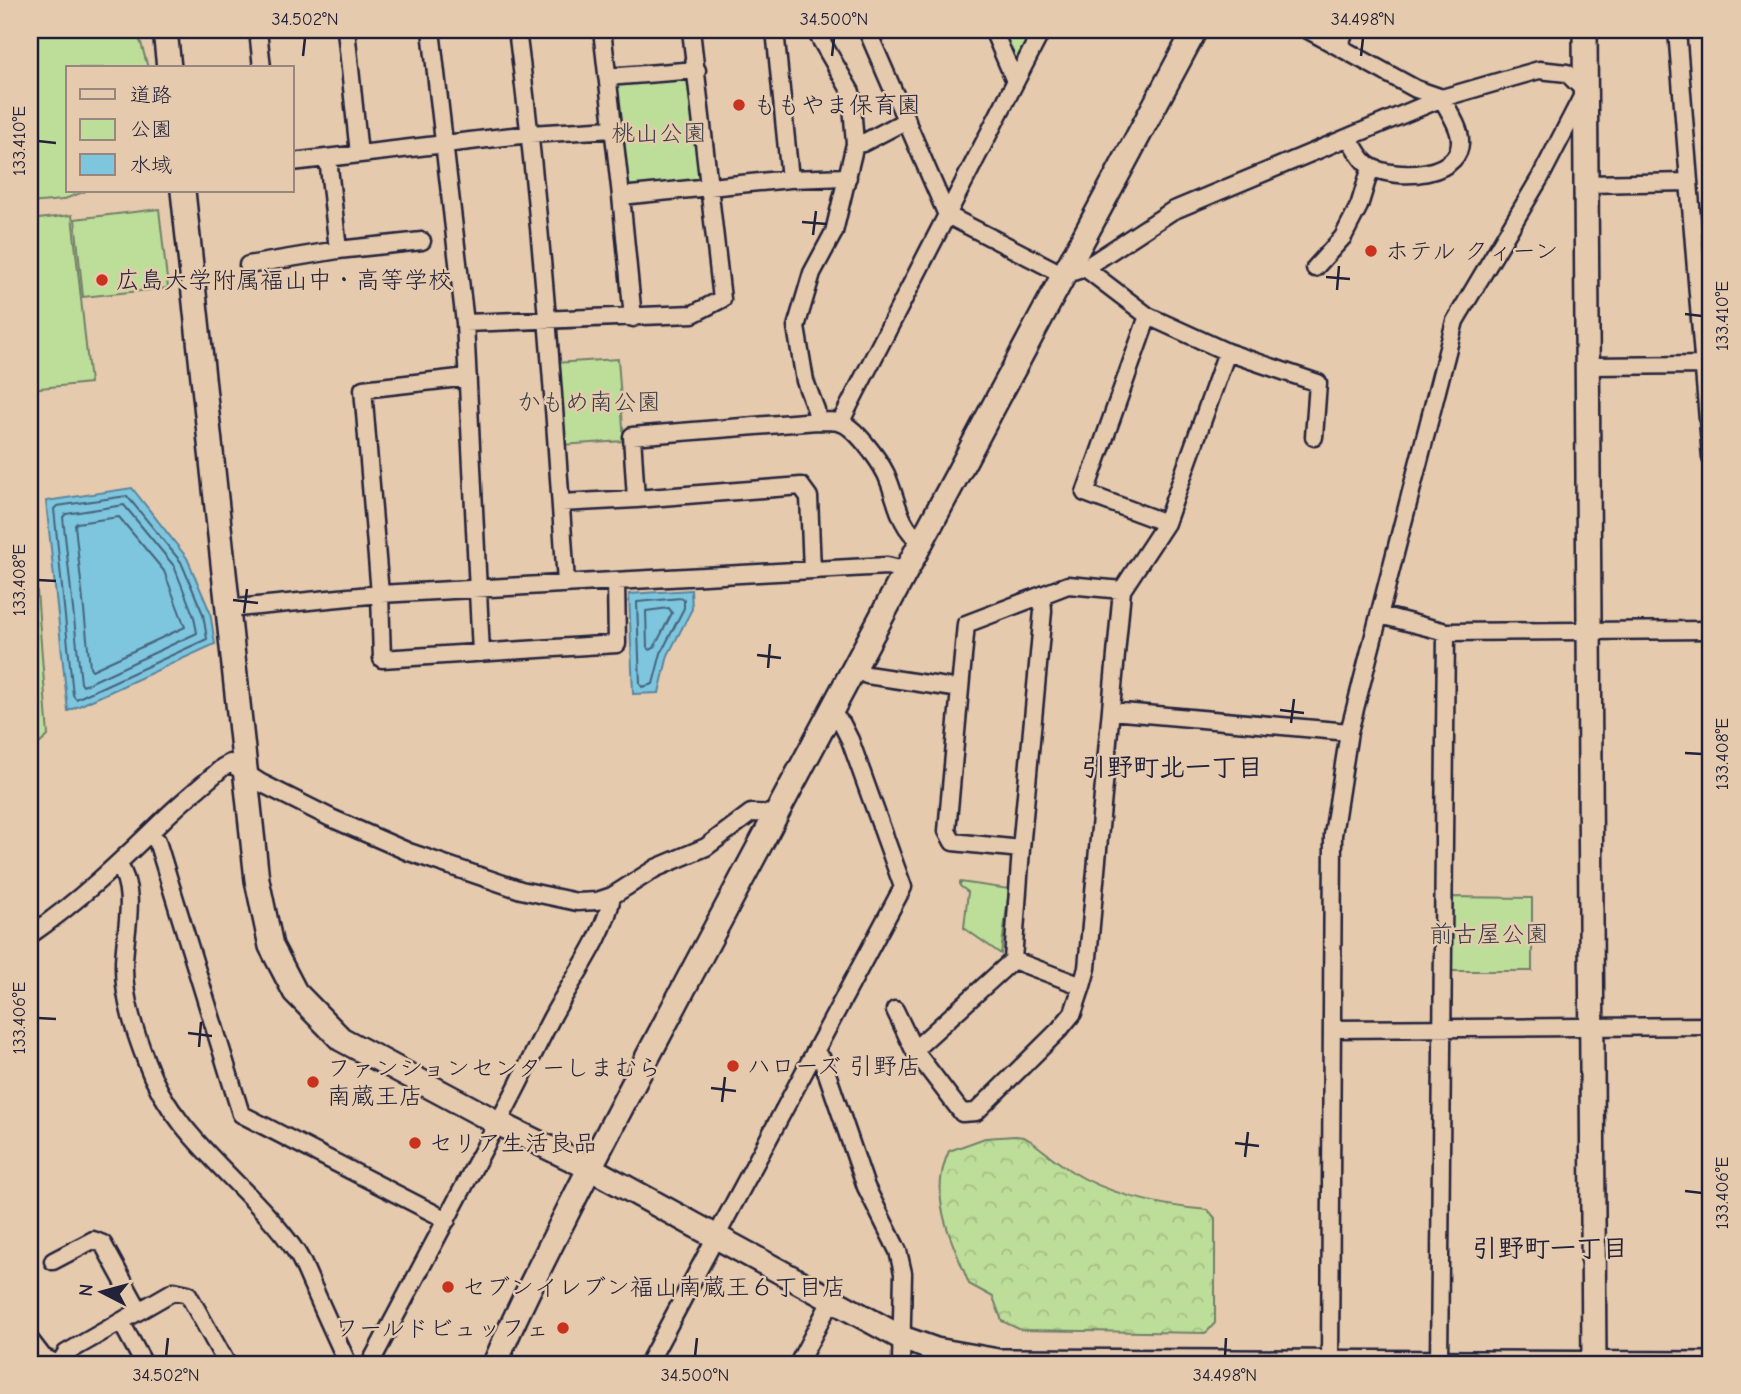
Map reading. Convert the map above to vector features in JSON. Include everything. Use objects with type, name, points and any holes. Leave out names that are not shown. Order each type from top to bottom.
[{"type":"street","points":[[165,30],[169,66]]},
{"type":"street","points":[[258,30],[262,66]]},
{"type":"street","points":[[346,30],[359,154]]},
{"type":"street","points":[[431,30],[465,323],[480,588],[481,653]]},
{"type":"street","points":[[517,30],[548,319],[566,583]]},
{"type":"street","points":[[602,30],[633,318]]},
{"type":"street","points":[[465,323],[693,314],[722,299],[691,30]]},
{"type":"street","points":[[775,30],[790,179]]},
{"type":"street","points":[[815,30],[852,92],[855,144],[834,232],[812,273],[796,327],[805,382],[816,410],[817,421]]},
{"type":"street","points":[[867,30],[947,215],[1074,272],[1148,316],[1227,352],[1318,383],[1314,437]]},
{"type":"street","points":[[993,30],[1015,81]]},
{"type":"street","points":[[840,423],[1042,30]]},
{"type":"street","points":[[495,1364],[512,1322],[590,1168],[904,570],[1074,272],[1195,30]]},
{"type":"street","points":[[1308,30],[1416,89],[1442,98],[1459,134],[1457,154],[1446,167],[1399,175],[1365,163],[1349,138]]},
{"type":"street","points":[[1338,46],[1346,30]]},
{"type":"street","points":[[1585,30],[1594,1364]]},
{"type":"street","points":[[1677,30],[1711,458]]},
{"type":"street","points":[[607,77],[697,69]]},
{"type":"street","points":[[1074,272],[1172,211],[1442,98],[1539,69],[1567,73],[1585,91]]},
{"type":"street","points":[[1330,1363],[1333,835],[1349,732],[1455,321],[1540,178],[1585,91]]},
{"type":"street","points":[[855,144],[863,143],[907,120]]},
{"type":"street","points":[[294,162],[530,134],[613,130]]},
{"type":"street","points":[[328,158],[338,250]]},
{"type":"street","points":[[1315,268],[1343,237],[1359,205],[1371,167]]},
{"type":"street","points":[[621,197],[790,179],[848,177]]},
{"type":"street","points":[[1586,184],[1689,182]]},
{"type":"street","points":[[183,192],[257,880],[271,946],[295,992],[341,1039],[498,1123],[590,1168],[902,1338],[936,1350],[998,1360],[1711,1364]]},
{"type":"street","points":[[248,265],[338,250],[422,241]]},
{"type":"street","points":[[1148,316],[1085,493],[1166,523]]},
{"type":"street","points":[[895,1010],[914,1050],[962,1113],[976,1112],[1073,1013],[1087,968],[1122,590],[1166,523],[1227,352]]},
{"type":"street","points":[[1587,366],[1704,365]]},
{"type":"street","points":[[468,377],[363,389],[380,594],[382,659],[617,644],[616,581]]},
{"type":"street","points":[[636,499],[632,436],[817,421],[840,423],[852,429],[862,440],[885,473],[908,532],[920,541]]},
{"type":"street","points":[[561,503],[801,485],[809,497],[812,570]]},
{"type":"street","points":[[227,609],[380,594],[566,583],[887,566],[904,570]]},
{"type":"street","points":[[1021,849],[953,842],[947,831],[966,624],[1068,585],[1122,590]]},
{"type":"street","points":[[914,1050],[1013,960],[1043,611],[1042,595]]},
{"type":"street","points":[[1380,615],[1446,632],[1711,630]]},
{"type":"street","points":[[1439,1364],[1446,632]]},
{"type":"street","points":[[853,668],[867,675],[960,689]]},
{"type":"street","points":[[1111,711],[1349,732]]},
{"type":"street","points":[[648,1364],[903,887],[850,740],[842,724],[831,713]]},
{"type":"street","points":[[30,935],[50,922],[118,864],[161,821],[230,763],[261,783],[409,852],[521,890],[577,902],[597,901],[612,896],[656,868],[706,847],[751,813],[776,814]]},
{"type":"street","points":[[150,834],[157,841],[241,1114],[447,1220]]},
{"type":"street","points":[[118,864],[128,882],[124,969],[127,1000],[146,1062],[159,1091],[196,1141],[273,1222],[298,1255],[348,1364]]},
{"type":"street","points":[[370,1364],[551,1018],[609,915],[612,896]]},
{"type":"street","points":[[1013,960],[1082,986]]},
{"type":"street","points":[[1333,1029],[1711,1027]]},
{"type":"street","points":[[814,1053],[822,1059],[866,1187],[898,1251],[902,1273],[901,1364]]},
{"type":"street","points":[[53,1261],[93,1240],[103,1244],[139,1310]]},
{"type":"street","points":[[30,1340],[43,1357],[58,1364],[66,1353],[174,1291],[188,1294],[227,1364]]},
{"type":"street","points":[[798,1364],[832,1300]]},
{"type":"street","points":[[121,1322],[144,1364]]},
{"type":"green space","points":[[30,30],[134,30],[147,66],[66,66],[66,192],[83,192],[62,200],[30,203]]},
{"type":"green space","points":[[996,30],[1039,30],[1015,74]]},
{"type":"green space","name":"桃山公園","points":[[696,71],[708,187],[622,194],[609,79]]},
{"type":"green space","points":[[159,209],[168,288],[83,297],[75,219]]},
{"type":"green space","points":[[72,215],[90,383],[30,389],[30,220]]},
{"type":"green space","name":"かもめ南公園","points":[[618,359],[624,441],[560,445],[554,363]]},
{"type":"green space","points":[[30,543],[34,551],[48,736],[30,752]]},
{"type":"green space","points":[[960,882],[1009,889],[1001,954],[964,928],[968,892],[960,886]]},
{"type":"green space","name":"前古屋公園","points":[[1446,897],[1532,898],[1532,971],[1446,971]]},
{"type":"green space","points":[[1015,1136],[1031,1141],[1071,1171],[1103,1187],[1173,1206],[1208,1210],[1215,1218],[1215,1323],[1206,1333],[1021,1330],[1002,1321],[993,1297],[969,1284],[944,1219],[940,1186],[949,1151],[985,1138]]},
{"type":"water","points":[[132,488],[187,558],[210,612],[215,644],[68,711],[46,501]]},
{"type":"water","points":[[691,590],[692,609],[668,655],[659,693],[633,694],[629,594]]},
{"type":"place","name":"ももやま保育園","points":[[739,105]]},
{"type":"place","name":"ホテル クィーン","points":[[1371,251]]},
{"type":"place","name":"広島大学附属福山中・高等学校","points":[[102,280]]},
{"type":"place","name":"ハローズ 引野店","points":[[733,1066]]},
{"type":"place","name":"ファンションセンターしまむら 南蔵王店","points":[[313,1082]]},
{"type":"place","name":"セリア生活良品","points":[[415,1143]]},
{"type":"place","name":"セブンイレブン福山南蔵王６丁目店","points":[[448,1287]]},
{"type":"place","name":"ワールドビュッフェ","points":[[563,1328]]},
{"type":"district","name":"引野町北一丁目","points":[[1172,768]]},
{"type":"district","name":"引野町一丁目","points":[[1550,1249]]}]
